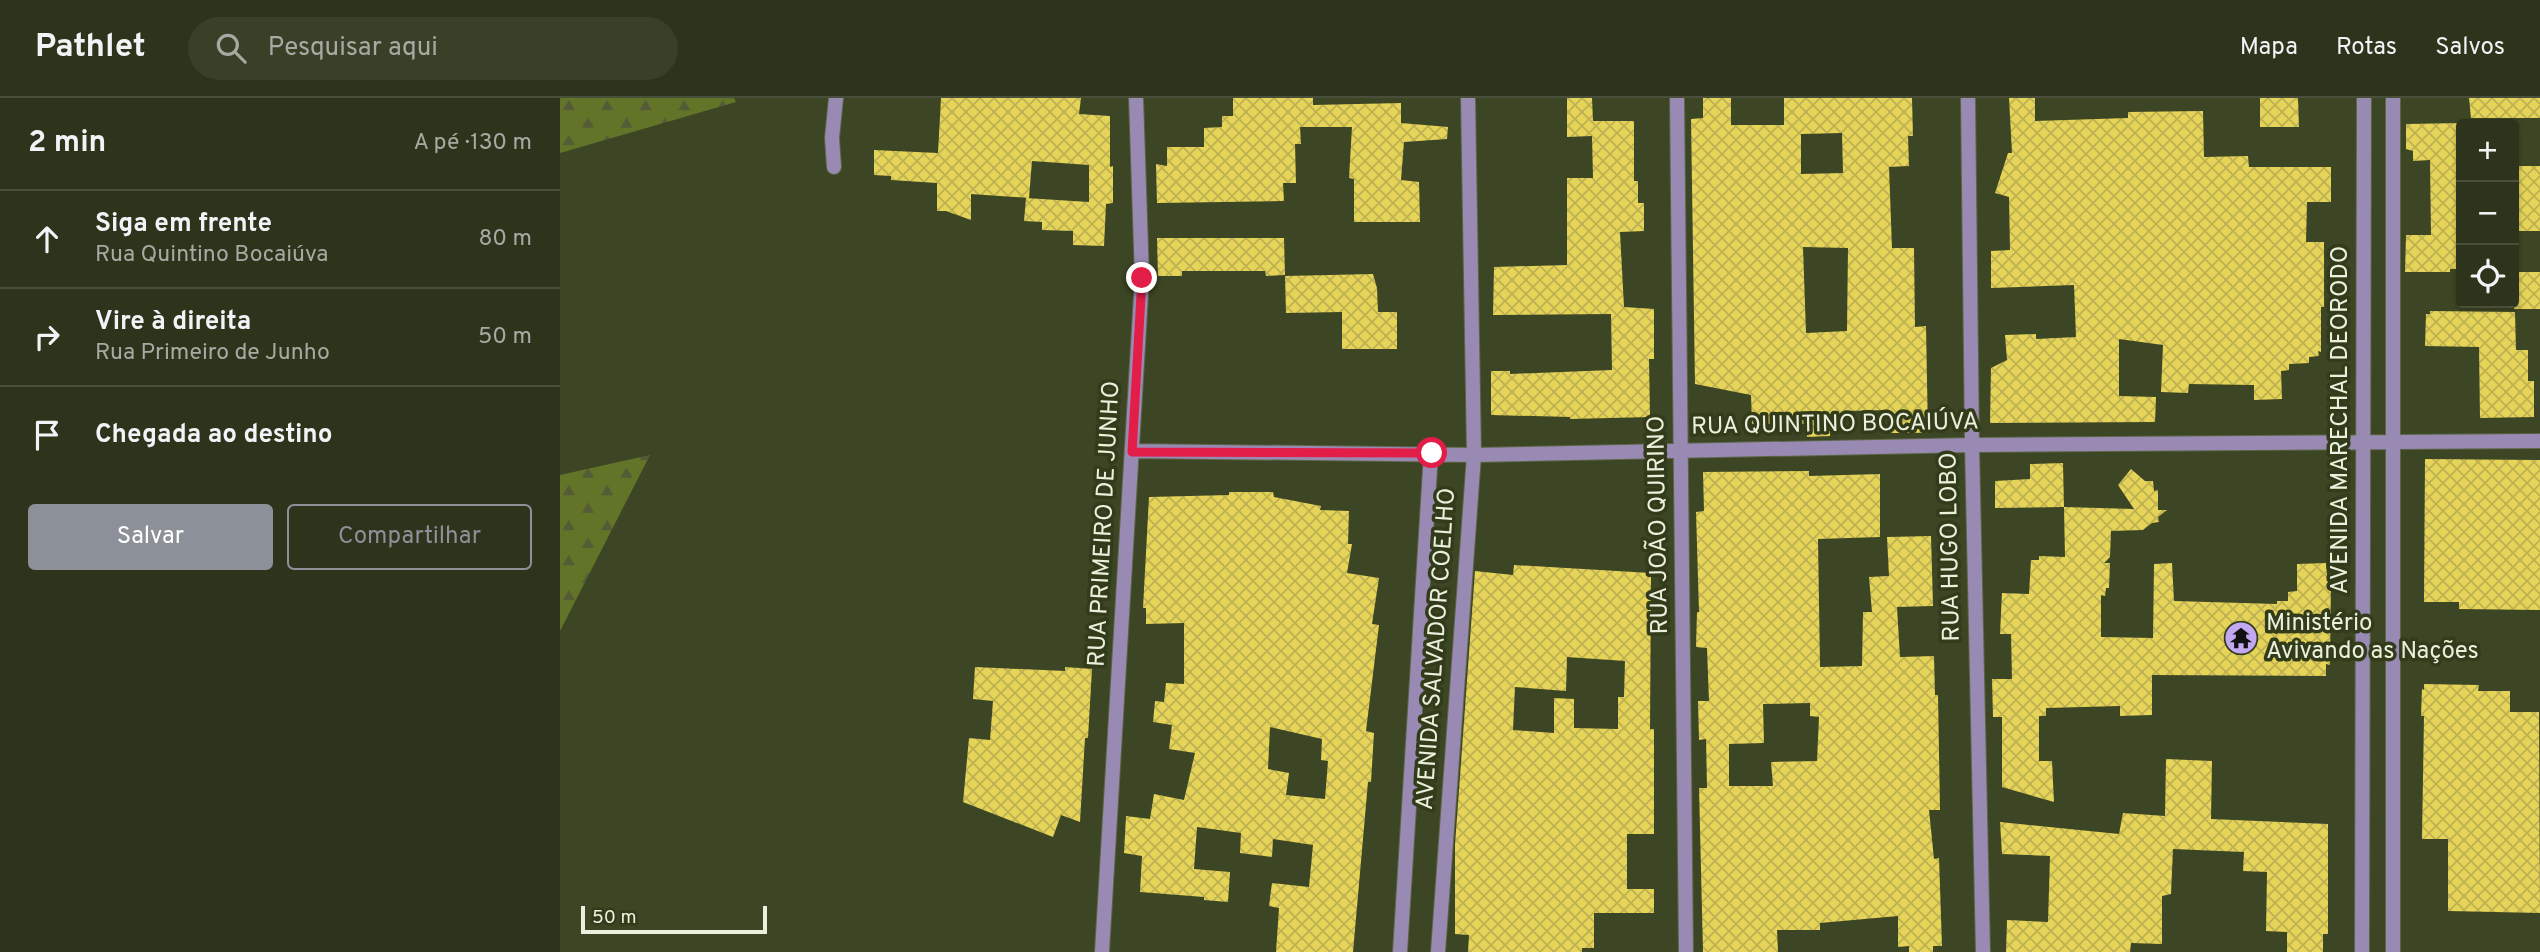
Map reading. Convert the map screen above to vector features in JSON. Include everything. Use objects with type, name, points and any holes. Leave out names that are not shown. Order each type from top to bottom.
[{"type":"street","points":[[834,167],[832,138],[836,98]]},
{"type":"street","name":"RUA PRIMEIRO DE JUNHO","points":[[1102,952],[1142,278],[1136,98]]},
{"type":"street","name":"AVENIDA SALVADOR COELHO","points":[[1438,952],[1474,455],[1468,98]]},
{"type":"street","name":"RUA JOÃO QUIRINO","points":[[1677,98],[1686,952]]},
{"type":"street","name":"RUA HUGO LOBO","points":[[1968,98],[1983,952]]},
{"type":"street","name":"AVENIDA MARECHAL DEORODO","points":[[2362,952],[2364,98]]},
{"type":"street","points":[[2393,98],[2393,952]]},
{"type":"street","name":"RUA QUINTINO BOCAIÚVA","points":[[1132,452],[1474,455],[1972,445],[2540,441]]},
{"type":"street","name":"AVENIDA SALVADOR COELHO","points":[[1400,952],[1432,453]]},
{"type":"green space","points":[[560,98],[734,98],[736,102],[560,153]]},
{"type":"green space","points":[[650,455],[560,631],[560,475]]},
{"type":"building","points":[[941,98],[1081,98],[1079,114],[1110,116],[1113,203],[1106,204],[1104,246],[1073,245],[1073,231],[1042,230],[1042,222],[1024,221],[1026,198],[1089,202],[1089,165],[1032,161],[1029,198],[971,194],[971,220],[946,211],[937,211],[937,183],[891,180],[891,176],[874,175],[874,150],[938,153]]},
{"type":"building","points":[[1233,98],[1313,98],[1313,105],[1401,103],[1401,123],[1448,127],[1447,139],[1404,142],[1401,180],[1419,182],[1420,222],[1354,222],[1354,179],[1349,178],[1352,127],[1300,127],[1301,144],[1295,144],[1296,183],[1283,183],[1284,201],[1157,203],[1156,164],[1167,166],[1167,147],[1204,147],[1204,128],[1222,127],[1222,116],[1233,116]]},
{"type":"building","points":[[1567,98],[1592,98],[1593,121],[1634,121],[1634,181],[1638,181],[1638,203],[1644,203],[1644,231],[1620,232],[1624,307],[1654,309],[1654,359],[1649,359],[1650,417],[1570,419],[1491,415],[1491,371],[1510,371],[1510,374],[1612,370],[1611,314],[1493,315],[1494,267],[1567,265],[1567,178],[1593,178],[1592,136],[1567,137]]},
{"type":"building","points":[[1703,98],[1731,98],[1731,125],[1784,125],[1784,98],[1912,98],[1913,136],[1908,136],[1909,166],[1889,167],[1892,248],[1914,248],[1915,327],[1926,326],[1928,433],[1891,433],[1889,410],[1847,411],[1847,414],[1830,414],[1830,436],[1807,437],[1806,424],[1752,424],[1751,395],[1695,384],[1691,119],[1703,118]],"holes":[[[1842,133],[1843,173],[1801,174],[1801,134]],[[1803,247],[1848,248],[1847,331],[1806,333]]]},
{"type":"building","points":[[2009,98],[2035,98],[2035,121],[2128,118],[2128,112],[2203,111],[2204,157],[2248,156],[2249,167],[2331,167],[2331,202],[2307,202],[2306,242],[2324,242],[2321,352],[2318,351],[2319,356],[2309,357],[2309,363],[2289,364],[2289,370],[2281,371],[2282,399],[2254,400],[2254,385],[2189,384],[2188,393],[2161,392],[2163,345],[2119,339],[2119,396],[2156,397],[2155,422],[1990,423],[1991,368],[2007,360],[2005,335],[2036,334],[2036,339],[2076,337],[2074,285],[1991,288],[1991,251],[2010,250],[2009,197],[1995,193],[2008,153],[2012,153]]},
{"type":"building","points":[[2260,98],[2298,98],[2299,127],[2260,127]]},
{"type":"building","points":[[2469,98],[2540,98],[2540,118],[2471,118]]},
{"type":"building","points":[[2456,123],[2456,269],[2450,269],[2450,272],[2405,272],[2406,235],[2431,235],[2430,160],[2413,161],[2413,151],[2406,149],[2406,124]]},
{"type":"building","points":[[2519,166],[2540,166],[2540,231],[2519,231]]},
{"type":"building","points":[[1157,238],[1284,238],[1285,275],[1266,276],[1265,271],[1182,271],[1182,276],[1158,276]]},
{"type":"building","points":[[2519,272],[2540,272],[2540,309],[2514,309],[2519,308]]},
{"type":"building","points":[[1373,274],[1377,288],[1378,312],[1397,312],[1397,349],[1342,349],[1342,312],[1286,313],[1285,276]]},
{"type":"building","points":[[2430,311],[2515,312],[2516,350],[2528,350],[2528,381],[2534,381],[2534,417],[2480,418],[2479,347],[2425,346],[2426,314],[2430,314]]},
{"type":"building","points":[[2425,459],[2540,460],[2540,610],[2459,609],[2459,602],[2424,602]]},
{"type":"building","points":[[2063,463],[2064,507],[1995,508],[1995,481],[2030,479],[2030,464]]},
{"type":"building","points":[[2131,469],[2145,481],[2153,481],[2154,491],[2158,490],[2158,510],[2167,510],[2158,517],[2159,522],[2152,523],[2143,530],[2111,531],[2110,557],[2104,563],[2110,563],[2109,588],[2106,588],[2105,596],[2101,595],[2101,637],[2153,638],[2154,564],[2172,563],[2174,601],[2277,604],[2277,601],[2288,601],[2288,592],[2297,591],[2297,564],[2326,563],[2327,576],[2331,576],[2330,665],[2326,664],[2326,676],[2152,675],[2152,715],[2120,716],[2120,706],[2046,708],[2046,716],[2039,716],[2039,761],[2052,761],[2054,802],[2002,787],[2002,717],[1993,717],[1992,679],[2012,679],[2011,634],[2000,634],[2002,593],[2029,594],[2031,560],[2039,560],[2039,556],[2065,557],[2064,507],[2134,509],[2118,485]]},
{"type":"building","points":[[1809,471],[1809,476],[1880,474],[1880,537],[1818,539],[1820,667],[1862,666],[1863,612],[1872,612],[1869,577],[1889,576],[1887,537],[1931,536],[1933,606],[1897,607],[1900,657],[1934,656],[1935,695],[1938,695],[1940,810],[1929,810],[1934,859],[1939,858],[1942,946],[1933,946],[1933,952],[1909,952],[1909,946],[1898,947],[1898,916],[1820,923],[1820,930],[1777,930],[1778,952],[1703,952],[1699,788],[1707,788],[1706,739],[1699,740],[1698,701],[1709,701],[1707,648],[1696,647],[1699,612],[1696,512],[1704,511],[1703,472]],"holes":[[[1810,703],[1810,716],[1819,717],[1817,761],[1771,762],[1773,786],[1729,786],[1729,744],[1764,743],[1763,704]]]},
{"type":"building","points":[[1229,492],[1273,492],[1274,497],[1321,506],[1320,510],[1349,511],[1348,544],[1352,544],[1347,573],[1379,578],[1372,624],[1379,625],[1366,731],[1374,733],[1371,782],[1368,782],[1353,952],[1276,952],[1279,908],[1269,906],[1272,883],[1309,887],[1313,845],[1273,839],[1272,857],[1240,853],[1241,833],[1197,827],[1194,869],[1230,872],[1228,902],[1204,900],[1204,897],[1140,892],[1142,856],[1124,853],[1126,816],[1150,819],[1154,794],[1184,800],[1195,753],[1169,749],[1172,725],[1153,722],[1155,701],[1164,702],[1166,683],[1184,684],[1184,623],[1146,624],[1146,608],[1143,608],[1149,497],[1229,495]],"holes":[[[1270,727],[1322,739],[1321,760],[1328,761],[1325,799],[1286,795],[1289,773],[1268,769]]]},
{"type":"building","points":[[1514,565],[1651,573],[1650,729],[1654,729],[1654,834],[1627,834],[1627,889],[1654,889],[1654,913],[1594,913],[1594,948],[1582,948],[1582,952],[1468,952],[1469,935],[1455,934],[1455,845],[1475,571],[1513,575]],"holes":[[[1567,657],[1625,661],[1624,697],[1618,697],[1618,729],[1574,728],[1574,699],[1554,698],[1554,733],[1513,730],[1515,687],[1566,691]]]},
{"type":"building","points":[[975,667],[1065,671],[1065,667],[1092,669],[1080,822],[1061,815],[1053,837],[963,802],[969,738],[990,740],[993,701],[973,699]]},
{"type":"building","points":[[2424,684],[2479,685],[2478,691],[2510,691],[2510,712],[2539,712],[2540,913],[2448,911],[2448,839],[2422,839],[2424,716],[2421,716]]},
{"type":"building","points":[[2166,759],[2212,761],[2211,819],[2328,824],[2328,934],[2323,934],[2323,952],[2287,952],[2287,932],[2266,931],[2267,872],[2243,871],[2244,852],[2173,849],[2171,894],[2162,896],[2162,944],[2131,943],[2130,952],[2006,952],[2007,920],[2048,922],[2050,856],[2002,854],[2000,822],[2119,834],[2123,813],[2165,816]]},
{"type":"place","name":"Ministério Avivando as Nações","points":[[2241,638]]},
{"type":"route","points":[[1142,278],[1132,452],[1432,453]]}]
